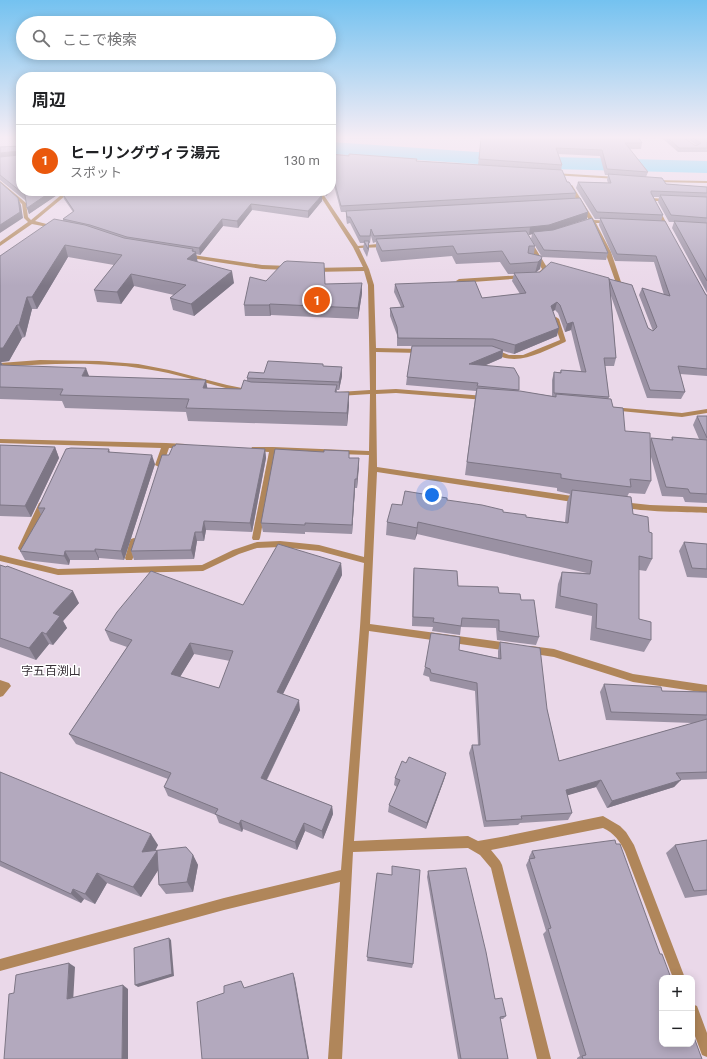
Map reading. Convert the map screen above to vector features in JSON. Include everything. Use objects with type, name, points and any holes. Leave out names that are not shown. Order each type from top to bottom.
[{"type":"street","points":[[6,187],[24,204],[26,216],[31,222],[59,228]]},
{"type":"street","points":[[571,187],[608,252],[619,283],[632,288]]},
{"type":"street","points":[[0,244],[31,222],[63,196]]},
{"type":"street","points":[[323,196],[339,216],[366,269],[371,285],[373,350],[373,469],[365,627],[348,847],[335,1059]]},
{"type":"street","points":[[673,238],[652,199],[676,200]]},
{"type":"street","points":[[572,203],[580,202]]},
{"type":"street","points":[[578,226],[592,222],[614,222]]},
{"type":"street","points":[[658,224],[672,225]]},
{"type":"street","points":[[459,281],[538,276],[545,269],[526,237],[536,236]]},
{"type":"street","points":[[356,247],[394,245]]},
{"type":"street","points":[[178,255],[262,267],[294,268]]},
{"type":"street","points":[[308,269],[366,269]]},
{"type":"street","points":[[485,350],[508,357],[524,357],[563,341],[554,313]]},
{"type":"street","points":[[373,350],[424,351]]},
{"type":"street","points":[[0,365],[45,361],[96,361],[158,369],[260,392]]},
{"type":"street","points":[[330,394],[396,391],[490,399]]},
{"type":"street","points":[[607,408],[682,415],[707,411]]},
{"type":"street","points":[[0,441],[71,446],[196,446]]},
{"type":"street","points":[[156,475],[166,445]]},
{"type":"street","points":[[250,448],[372,453]]},
{"type":"street","points":[[256,538],[273,449]]},
{"type":"street","points":[[373,469],[589,501]]},
{"type":"street","points":[[22,548],[46,499]]},
{"type":"street","points":[[611,504],[650,508],[707,510]]},
{"type":"street","points":[[129,558],[136,535]]},
{"type":"street","points":[[0,558],[58,572],[203,568],[236,552],[257,545],[280,544],[319,548],[368,561]]},
{"type":"street","points":[[365,627],[554,653],[633,678],[707,689]]},
{"type":"street","points":[[0,684],[6,686],[0,693]]},
{"type":"street","points":[[478,846],[501,843],[603,822],[615,827],[623,835],[630,849],[678,975]]},
{"type":"street","points":[[348,847],[468,842],[478,846],[490,855],[496,864],[544,1059]]},
{"type":"street","points":[[0,965],[224,904],[347,874]]},
{"type":"street","points":[[695,1020],[707,1050]]},
{"type":"building","points":[[0,187],[6,187],[18,198],[20,212],[0,225]]},
{"type":"building","points":[[336,187],[572,187],[576,193],[341,206]]},
{"type":"building","points":[[581,187],[707,187],[707,193],[651,191],[663,215],[597,212]]},
{"type":"building","points":[[660,195],[707,197],[707,218],[671,215]]},
{"type":"building","points":[[25,196],[45,196],[27,208]]},
{"type":"building","points":[[64,196],[321,196],[308,211],[251,204],[237,221],[222,219],[199,248],[127,237],[90,225],[63,219],[74,211]]},
{"type":"building","points":[[580,198],[588,212],[549,225],[374,236],[371,229],[370,236],[360,236],[350,217],[347,217],[346,211]]},
{"type":"building","points":[[592,218],[608,253],[544,250],[533,232],[553,230]]},
{"type":"building","points":[[600,218],[665,221],[707,295],[707,369],[678,366],[685,392],[650,390],[609,279],[632,285],[648,328],[653,331],[657,327],[642,288],[670,296],[656,256],[617,254]]},
{"type":"building","points":[[54,219],[85,225],[124,238],[193,249],[192,251],[196,252],[187,259],[232,271],[191,304],[170,298],[186,285],[131,274],[117,292],[94,290],[122,255],[65,245],[32,297],[27,297],[19,325],[17,325],[3,348],[0,348],[0,256]]},
{"type":"building","points":[[674,221],[707,223],[707,281]]},
{"type":"building","points":[[526,231],[535,246],[529,246],[528,253],[541,256],[542,258],[538,262],[510,264],[502,251],[457,254],[453,246],[382,251],[376,239]]},
{"type":"building","points":[[364,241],[369,241],[368,249]]},
{"type":"building","points":[[284,262],[324,263],[325,284],[362,283],[358,308],[270,304],[244,305],[250,277],[266,281]]},
{"type":"building","points":[[551,262],[609,278],[616,358],[604,358],[609,397],[554,393],[554,372],[561,373],[561,370],[586,372],[573,322],[567,324],[560,305],[557,302],[551,306],[559,328],[515,345],[493,339],[398,338],[397,327],[390,308],[404,307],[395,284],[475,281],[482,298],[526,293],[514,273],[540,272]]},
{"type":"building","points":[[412,346],[492,346],[503,350],[469,364],[514,368],[519,377],[519,390],[477,386],[478,383],[407,377]]},
{"type":"building","points":[[268,361],[323,364],[323,366],[342,367],[339,382],[247,378],[249,372],[264,373]]},
{"type":"building","points":[[0,365],[86,368],[82,376],[206,380],[203,388],[241,389],[244,380],[251,382],[337,385],[335,392],[349,392],[347,413],[186,408],[189,399],[60,395],[63,389],[0,387]]},
{"type":"building","points":[[477,388],[520,391],[556,397],[556,394],[611,399],[613,407],[623,408],[625,431],[650,433],[651,481],[630,479],[631,487],[561,478],[561,474],[467,462]]},
{"type":"building","points":[[697,416],[707,416],[707,438]]},
{"type":"building","points":[[672,437],[707,440],[707,494],[690,493],[688,489],[666,487],[651,438],[673,440]]},
{"type":"building","points":[[176,444],[265,449],[250,523],[204,521],[202,532],[195,532],[191,550],[131,551],[162,455],[169,455],[173,446]]},
{"type":"building","points":[[0,445],[55,447],[25,506],[0,505]]},
{"type":"building","points":[[66,449],[109,449],[108,452],[152,455],[121,551],[95,549],[95,551],[65,551],[64,556],[20,551],[45,508],[38,508]]},
{"type":"building","points":[[275,449],[324,452],[324,450],[349,451],[349,458],[359,458],[357,479],[355,479],[352,525],[261,523]]},
{"type":"building","points":[[572,490],[631,497],[633,514],[648,517],[649,532],[652,533],[652,559],[639,556],[639,619],[651,622],[651,640],[596,628],[597,604],[560,596],[562,572],[590,574],[592,561],[418,522],[417,528],[387,522],[392,504],[402,505],[405,491],[447,498],[447,500],[482,505],[503,510],[503,512],[526,515],[526,517],[568,523]]},
{"type":"building","points":[[684,542],[707,544],[707,569],[692,568]]},
{"type":"building","points":[[278,544],[341,563],[277,692],[299,700],[261,778],[332,806],[322,831],[304,823],[295,842],[241,820],[239,824],[215,814],[218,809],[164,787],[171,773],[69,734],[132,640],[105,630],[117,612],[151,571],[243,605]],"holes":[[[190,643],[233,651],[219,688],[171,674]]]},
{"type":"building","points":[[0,565],[7,566],[73,591],[53,613],[60,616],[46,634],[42,632],[29,648],[0,638]]},
{"type":"building","points":[[414,568],[457,571],[458,586],[498,587],[499,593],[520,594],[521,600],[534,600],[539,637],[499,631],[499,620],[462,618],[461,626],[433,622],[434,618],[413,617]]},
{"type":"building","points":[[431,633],[460,637],[459,650],[501,659],[500,642],[540,648],[547,709],[559,761],[707,719],[707,772],[676,773],[681,780],[612,801],[601,780],[566,790],[572,813],[521,816],[522,819],[486,821],[472,745],[480,745],[477,683],[431,673],[430,669],[425,667]]},
{"type":"building","points":[[604,684],[661,687],[662,691],[707,692],[707,715],[611,712]]},
{"type":"building","points":[[409,757],[446,773],[427,823],[389,805],[400,780],[395,778],[402,761],[406,763]]},
{"type":"building","points":[[0,772],[151,834],[142,852],[186,847],[193,855],[187,882],[159,885],[157,851],[133,887],[97,873],[85,894],[73,889],[71,894],[0,861]]},
{"type":"building","points":[[615,840],[616,844],[620,844],[660,954],[662,954],[670,975],[659,975],[659,1047],[695,1047],[695,1040],[702,1059],[583,1059],[582,1056],[586,1055],[548,929],[551,928],[529,859],[535,858],[532,851]]},
{"type":"building","points":[[707,840],[707,890],[694,891],[675,845]]},
{"type":"building","points":[[392,866],[420,870],[413,964],[367,957],[377,873],[392,875]]},
{"type":"building","points":[[466,868],[486,952],[495,999],[502,998],[506,1016],[500,1017],[508,1059],[461,1059],[428,871]]},
{"type":"building","points":[[169,938],[172,974],[135,985],[134,948]]},
{"type":"building","points":[[69,963],[67,999],[123,985],[122,1059],[4,1059],[9,994],[14,993],[16,975]]},
{"type":"building","points":[[293,973],[308,1059],[202,1059],[197,1002],[224,993],[224,986],[241,981],[244,988]]},
{"type":"place","name":"ヒーリングヴィラ湯元","points":[[317,300]]},
{"type":"district","name":"字五百渕山","points":[[51,671]]}]
